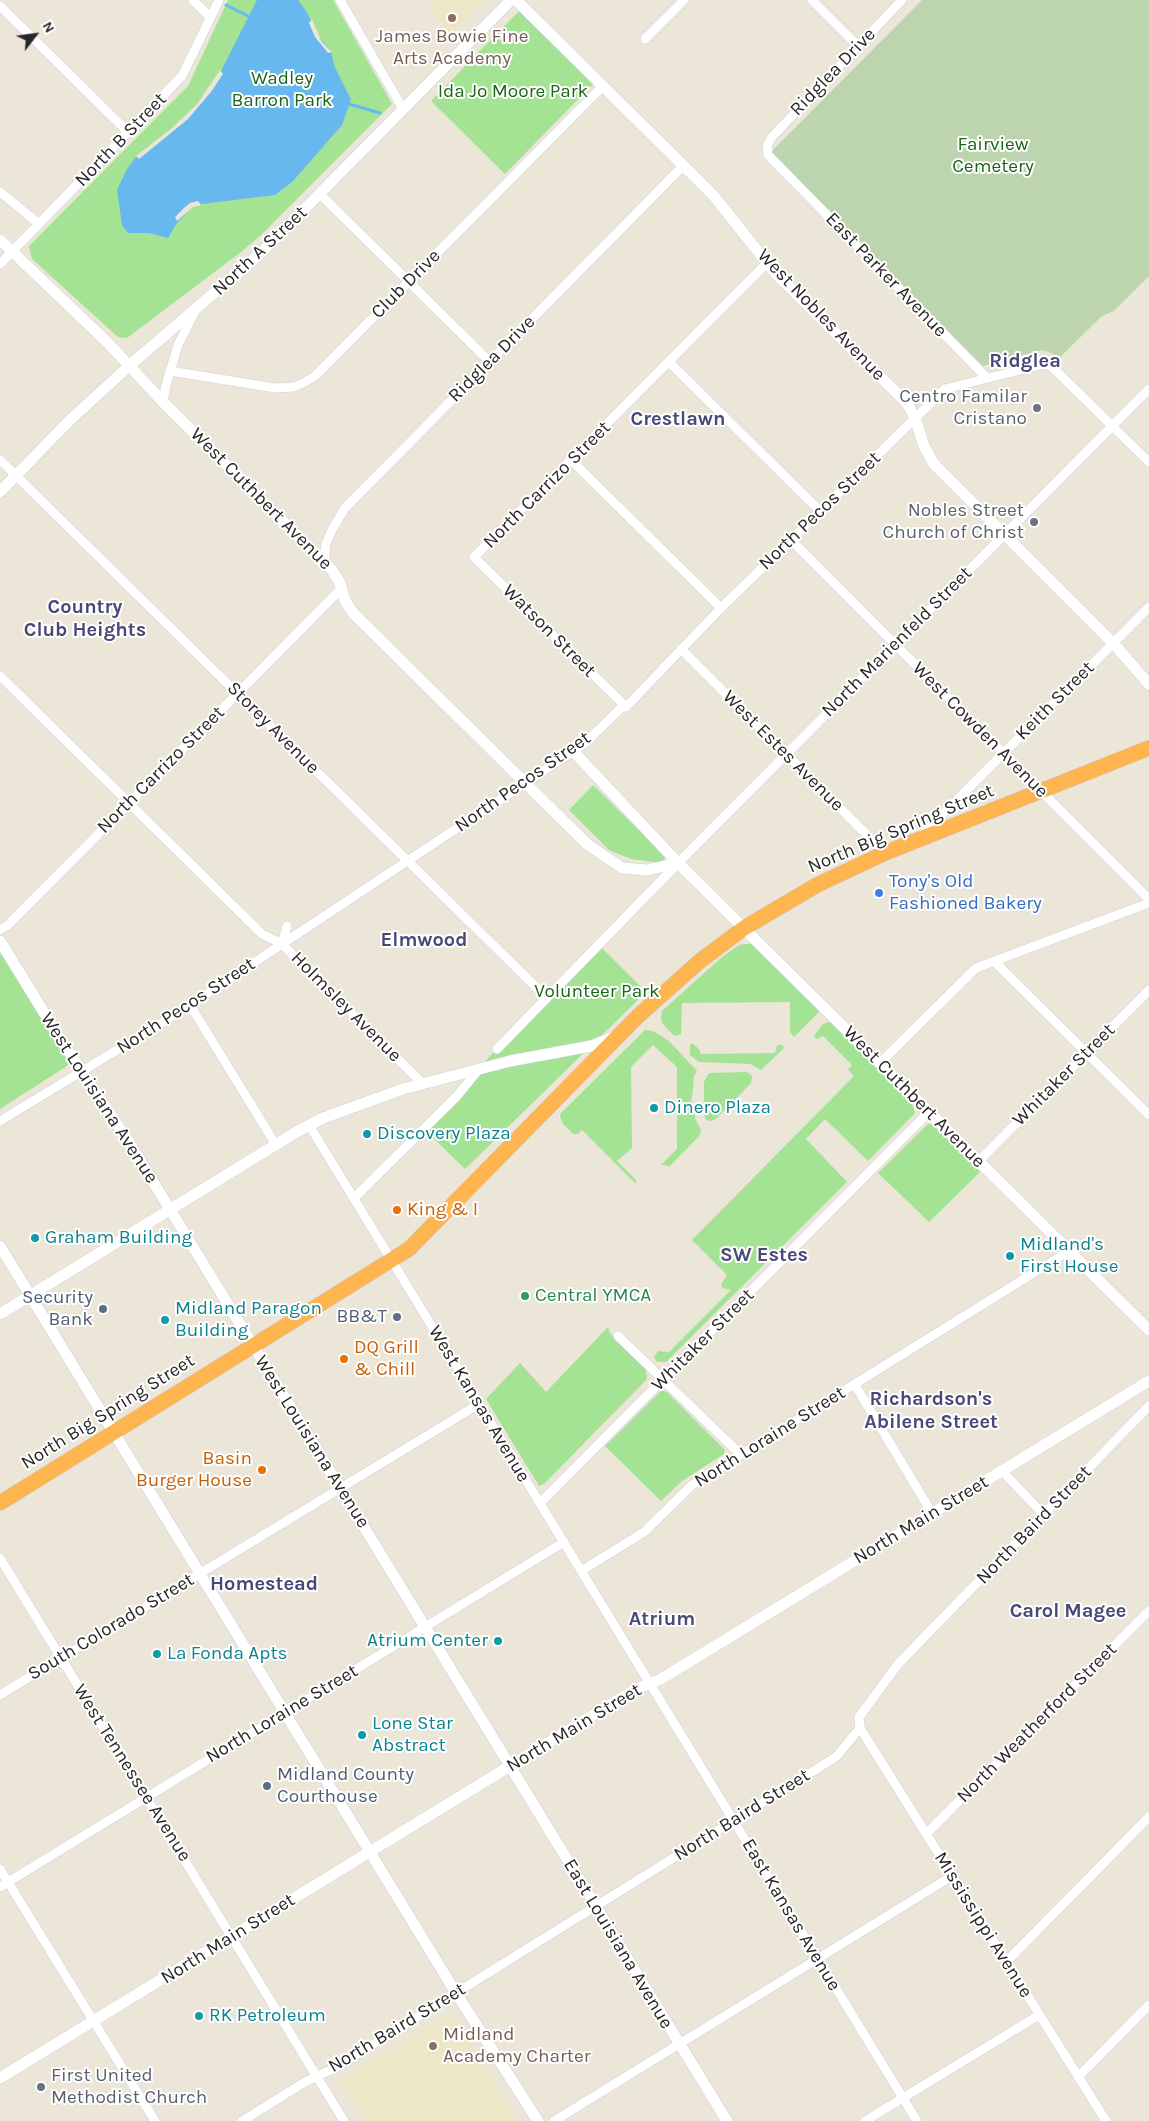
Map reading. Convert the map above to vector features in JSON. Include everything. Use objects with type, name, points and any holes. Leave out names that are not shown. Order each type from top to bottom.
[{"type":"highway","name":"North Big Spring Street","points":[[0,1503],[409,1249],[620,1034],[700,961],[744,928],[817,885],[918,838],[1149,748]]},
{"type":"street","points":[[192,0],[210,17]]},
{"type":"street","name":"North B Street","points":[[0,264],[182,76],[218,0]]},
{"type":"street","points":[[340,0],[404,109]]},
{"type":"street","name":"North A Street","points":[[0,492],[70,420],[129,366],[263,251],[511,0]]},
{"type":"street","name":"West Nobles Avenue","points":[[516,0],[713,195],[776,274],[906,403],[915,418],[924,446],[934,464],[1113,643],[1149,684]]},
{"type":"street","points":[[646,40],[684,0]]},
{"type":"street","points":[[812,0],[858,46]]},
{"type":"street","name":"Ridglea Drive","points":[[767,146],[771,138],[902,0]]},
{"type":"street","points":[[0,6],[128,132]]},
{"type":"street","name":"Club Drive","points":[[170,371],[272,388],[294,387],[315,376],[603,86]]},
{"type":"street","name":"East Parker Avenue","points":[[767,146],[768,155],[987,378]]},
{"type":"street","name":"Ridglea Drive","points":[[324,562],[326,544],[345,508],[683,166]]},
{"type":"street","points":[[0,192],[39,224]]},
{"type":"street","points":[[320,194],[489,361]]},
{"type":"street","name":"West Cuthbert Avenue","points":[[0,240],[108,343],[164,402],[324,562],[337,576],[344,599],[354,614],[587,844],[622,868],[647,870],[678,864]]},
{"type":"street","name":"North Carrizo Street","points":[[474,558],[767,263]]},
{"type":"street","points":[[164,402],[170,371],[178,346],[194,311]]},
{"type":"street","points":[[669,362],[820,511]]},
{"type":"street","points":[[987,378],[1048,363],[1149,462]]},
{"type":"street","name":"North Pecos Street","points":[[0,1121],[190,1005],[584,744],[624,705],[626,707],[721,608],[945,389],[987,378]]},
{"type":"street","name":"North Marienfeld Street","points":[[497,1049],[688,853],[1149,389]]},
{"type":"street","name":"Storey Avenue","points":[[0,460],[546,997]]},
{"type":"street","points":[[572,460],[721,608]]},
{"type":"street","name":"West Cowden Avenue","points":[[790,540],[1149,898]]},
{"type":"street","name":"Watson Street","points":[[474,558],[624,705]]},
{"type":"street","name":"North Carrizo Street","points":[[0,930],[8,925],[342,588]]},
{"type":"street","name":"Keith Street","points":[[918,838],[1149,607]]},
{"type":"street","name":"West Estes Avenue","points":[[681,649],[885,853]]},
{"type":"street","points":[[0,676],[262,934],[282,944]]},
{"type":"street","name":"West Cuthbert Avenue","points":[[573,751],[678,864],[1149,1330]]},
{"type":"street","points":[[880,1063],[976,968],[1149,903]]},
{"type":"street","name":"Holmsley Avenue","points":[[287,926],[282,944],[423,1084]]},
{"type":"street","name":"West Louisiana Avenue","points":[[0,941],[59,1038],[83,1070],[170,1210],[510,1766]]},
{"type":"street","points":[[994,961],[1149,1114]]},
{"type":"street","name":"Whitaker Street","points":[[979,1161],[1149,990]]},
{"type":"street","points":[[190,1005],[276,1145]]},
{"type":"street","points":[[0,1314],[309,1125],[365,1102],[423,1084],[479,1069],[591,1046],[620,1034]]},
{"type":"street","points":[[354,1198],[458,1096],[479,1069]]},
{"type":"street","name":"Whitaker Street","points":[[540,1503],[929,1112]]},
{"type":"street","name":"West Kansas Avenue","points":[[309,1125],[650,1683]]},
{"type":"street","points":[[0,1246],[456,1993],[538,2121]]},
{"type":"street","name":"North Loraine Street","points":[[581,1571],[644,1532],[692,1485],[1069,1251]]},
{"type":"street","points":[[618,1336],[740,1454]]},
{"type":"street","name":"North Main Street","points":[[0,2078],[636,1689],[661,1679],[1149,1381]]},
{"type":"street","points":[[855,1385],[932,1513]]},
{"type":"street","name":"South Colorado Street","points":[[0,1695],[479,1404]]},
{"type":"street","name":"North Baird Street","points":[[242,2121],[456,1993],[836,1757],[860,1728],[859,1717],[899,1662],[1149,1406]]},
{"type":"street","points":[[1002,1471],[1044,1515]]},
{"type":"street","name":"North Loraine Street","points":[[4,1884],[564,1542]]},
{"type":"street","name":"West Tennessee Avenue","points":[[0,1558],[344,2121]]},
{"type":"street","name":"North Weatherford Street","points":[[926,1834],[1149,1611]]},
{"type":"street","name":"East Kansas Avenue","points":[[650,1683],[917,2121]]},
{"type":"street","name":"Mississippi Avenue","points":[[860,1728],[1106,2121]]},
{"type":"street","name":"East Louisiana Avenue","points":[[510,1766],[727,2121]]},
{"type":"street","points":[[1006,1962],[1149,1818]]},
{"type":"street","points":[[0,1869],[4,1884],[94,2021],[155,2121]]},
{"type":"street","points":[[554,2121],[952,1876]]},
{"type":"street","points":[[1078,2077],[1149,2005]]},
{"type":"street","points":[[865,2121],[1039,2015]]},
{"type":"shaded area","name":"James Bowie Fine Arts Academy","points":[[427,0],[485,0],[449,37]]},
{"type":"shaded area","name":"Midland Academy Charter","points":[[451,2013],[517,2121],[366,2121],[341,2080]]},
{"type":"green space","name":"Wadley Barron Park","points":[[228,0],[333,0],[392,104],[261,235],[127,338],[118,337],[32,259],[29,246],[188,86]]},
{"type":"green space","name":"Fairview Cemetery","points":[[922,0],[1149,0],[1149,276],[1114,311],[1102,316],[1058,359],[1051,353],[1042,350],[983,366],[770,153]]},
{"type":"green space","name":"Ida Jo Moore Park","points":[[519,11],[593,84],[505,174],[431,101]]},
{"type":"green space","points":[[593,785],[666,857],[660,863],[631,859],[609,850],[569,810]]},
{"type":"green space","name":"Volunteer Park","points":[[598,944],[646,992],[465,1169],[422,1127]]},
{"type":"green space","points":[[751,944],[820,1011],[794,1037],[790,1032],[790,1002],[682,1003],[681,1034],[674,1036],[662,1023],[662,1011],[721,958],[739,945]]},
{"type":"green space","points":[[0,950],[70,1064],[0,1109]]},
{"type":"green space","points":[[832,1023],[912,1104],[915,1113],[868,1161],[825,1119],[806,1139],[847,1182],[666,1362],[657,1362],[654,1357],[658,1351],[669,1352],[731,1290],[723,1288],[721,1285],[727,1275],[692,1240],[854,1076],[848,1070],[852,1065],[823,1036],[817,1039],[814,1036],[823,1024]]},
{"type":"green space","points":[[645,1030],[653,1031],[669,1041],[697,1071],[694,1076],[691,1108],[695,1112],[695,1118],[701,1130],[700,1135],[670,1166],[661,1165],[677,1149],[677,1067],[653,1045],[631,1067],[632,1148],[617,1161],[637,1181],[635,1183],[582,1130],[578,1134],[573,1134],[563,1124],[560,1117],[561,1113]]},
{"type":"green space","points":[[692,1043],[701,1054],[775,1053],[777,1045],[782,1045],[784,1048],[761,1070],[750,1064],[699,1062],[690,1055],[690,1045]]},
{"type":"green space","points":[[747,1072],[752,1076],[751,1083],[716,1119],[706,1120],[704,1114],[704,1082],[709,1073]]},
{"type":"green space","points":[[928,1124],[932,1124],[980,1172],[929,1222],[878,1173]]},
{"type":"green space","points":[[608,1327],[610,1333],[646,1369],[647,1379],[544,1484],[539,1486],[486,1399],[520,1363],[546,1392]]},
{"type":"green space","points":[[662,1390],[668,1393],[725,1450],[724,1454],[682,1481],[661,1501],[605,1446]]},
{"type":"water","points":[[257,0],[298,0],[306,11],[322,41],[331,51],[334,65],[351,100],[342,125],[293,181],[275,195],[194,205],[177,223],[168,238],[149,233],[128,233],[122,225],[117,190],[127,169],[135,158],[172,129],[197,104],[220,73]]},
{"type":"pier","points":[[312,19],[322,42],[332,52],[328,53],[315,37],[309,23]]},
{"type":"pier","points":[[220,70],[223,74],[211,92],[188,119],[139,159],[136,156],[172,128],[197,104]]},
{"type":"pier","points":[[198,201],[201,205],[193,207],[177,221],[175,217],[184,208],[190,203]]},
{"type":"waterway","points":[[226,5],[248,16]]},
{"type":"waterway","points":[[349,104],[380,113]]},
{"type":"place","name":"James Bowie Fine Arts Academy","points":[[452,18]]},
{"type":"place","name":"Centro Familar Cristano","points":[[1037,408]]},
{"type":"place","name":"Nobles Street Church of Christ","points":[[1034,522]]},
{"type":"place","name":"Tony's Old Fashioned Bakery","points":[[879,893]]},
{"type":"place","name":"Dinero Plaza","points":[[654,1108]]},
{"type":"place","name":"Discovery Plaza","points":[[367,1134]]},
{"type":"place","name":"King & I","points":[[397,1210]]},
{"type":"place","name":"Graham Building","points":[[35,1238]]},
{"type":"place","name":"Midland's First House","points":[[1010,1256]]},
{"type":"place","name":"Central YMCA","points":[[525,1296]]},
{"type":"place","name":"Security Bank","points":[[103,1309]]},
{"type":"place","name":"BB&T","points":[[397,1317]]},
{"type":"place","name":"Midland Paragon Building","points":[[165,1320]]},
{"type":"place","name":"DQ Grill & Chill","points":[[344,1359]]},
{"type":"place","name":"Basin Burger House","points":[[262,1470]]},
{"type":"place","name":"Atrium Center","points":[[498,1641]]},
{"type":"place","name":"La Fonda Apts","points":[[157,1654]]},
{"type":"place","name":"Lone Star Abstract","points":[[362,1735]]},
{"type":"place","name":"Midland County Courthouse","points":[[267,1786]]},
{"type":"place","name":"RK Petroleum","points":[[199,2016]]},
{"type":"place","name":"Midland Academy Charter","points":[[433,2046]]},
{"type":"place","name":"First United Methodist Church","points":[[41,2087]]},
{"type":"district","name":"Ridglea","points":[[1025,361]]},
{"type":"district","name":"Crestlawn","points":[[678,419]]},
{"type":"district","name":"Country Club Heights","points":[[85,618]]},
{"type":"district","name":"Elmwood","points":[[424,940]]},
{"type":"district","name":"SW Estes","points":[[764,1255]]},
{"type":"district","name":"Richardson's Abilene Street","points":[[931,1410]]},
{"type":"district","name":"Homestead","points":[[264,1584]]},
{"type":"district","name":"Carol Magee","points":[[1068,1611]]},
{"type":"district","name":"Atrium","points":[[662,1619]]}]
